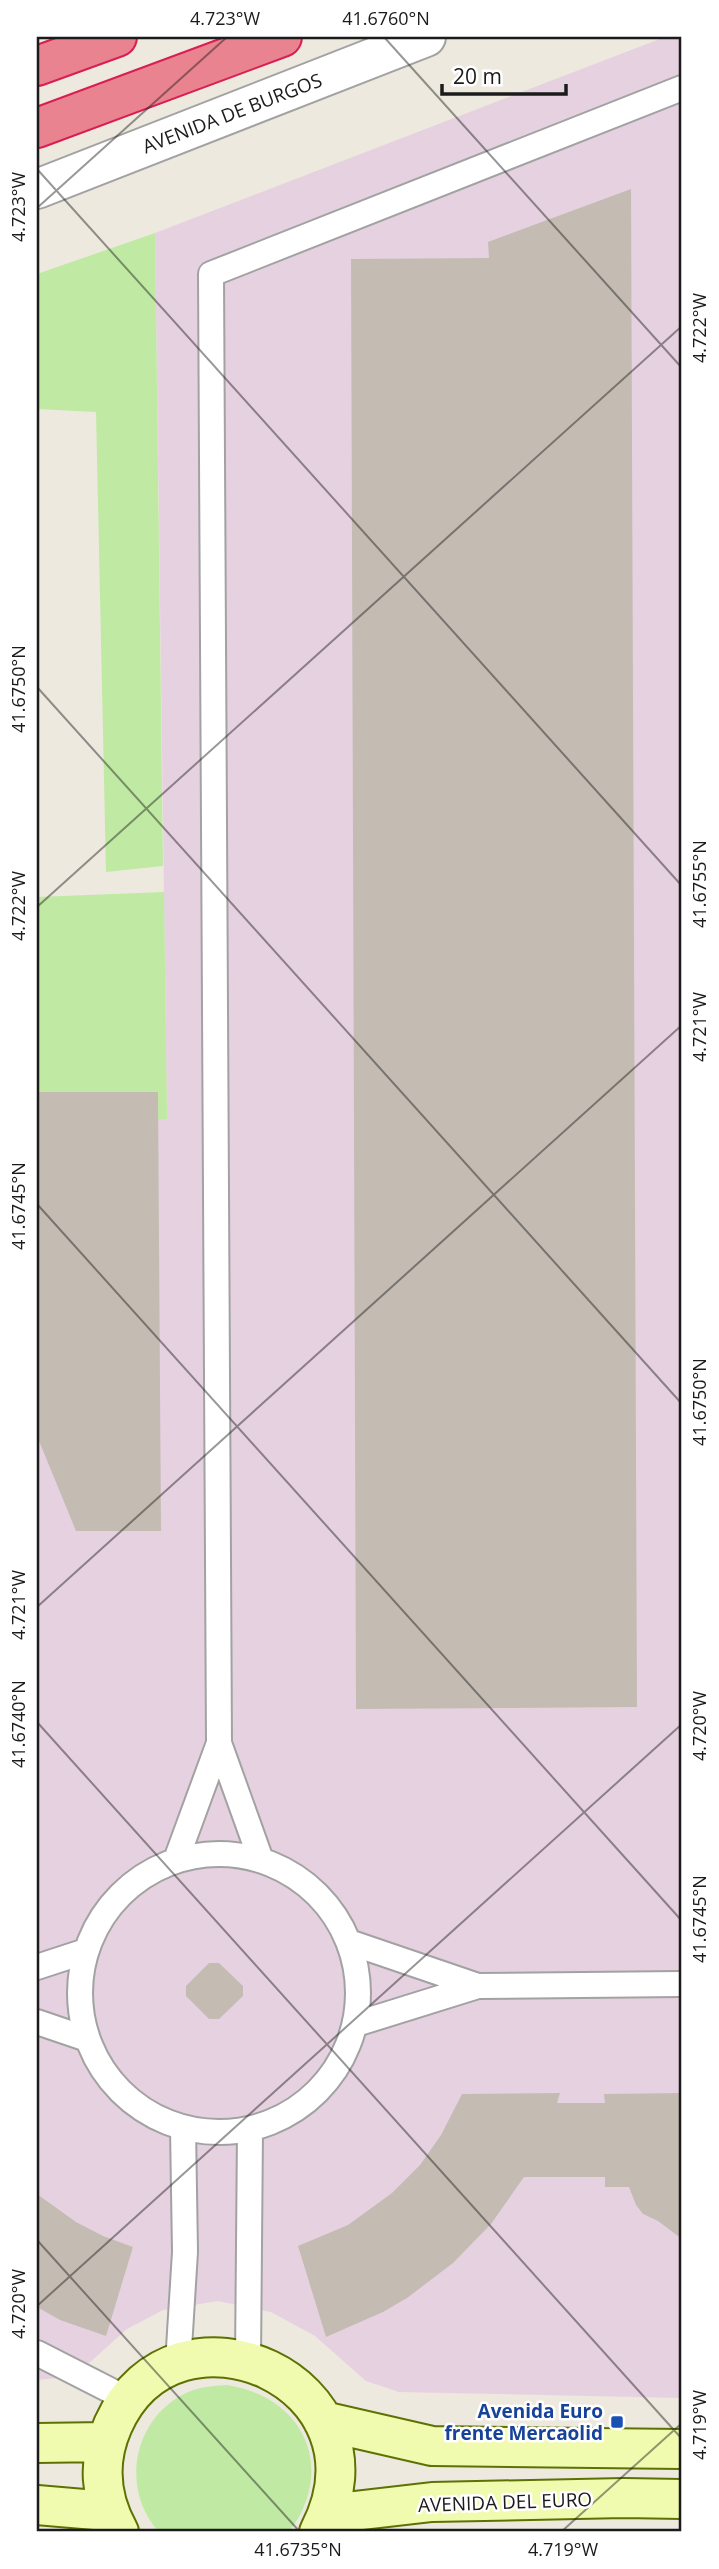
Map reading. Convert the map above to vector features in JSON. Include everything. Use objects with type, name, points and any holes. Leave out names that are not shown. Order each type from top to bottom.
[{"type":"highway","points":[[37,66],[117,37]]},
{"type":"highway","points":[[37,128],[282,37]]},
{"type":"street","name":"AVENIDA DE BURGOS","points":[[37,189],[426,37]]},
{"type":"street","points":[[37,2505],[113,2522],[102,2477],[105,2442],[119,2411],[142,2385],[159,2372],[178,2364],[213,2357],[248,2360],[272,2370],[293,2384],[323,2421],[332,2445],[335,2470],[334,2492],[324,2523]]},
{"type":"street","points":[[323,2421],[432,2446],[682,2448]]},
{"type":"street","points":[[37,2443],[105,2442]]},
{"type":"street","name":"AVENIDA DEL EURO","points":[[324,2523],[432,2502],[682,2499]]},
{"type":"lane","points":[[261,1860],[219,1743],[211,274],[682,88]]},
{"type":"lane","points":[[176,1860],[219,1743]]},
{"type":"lane","points":[[218,1853],[261,1860],[298,1878],[328,1906],[349,1942],[359,1983],[356,2024],[339,2065],[311,2099],[282,2119],[250,2130],[216,2133],[183,2128],[142,2109],[125,2094],[109,2079],[87,2039],[79,1995],[86,1951],[100,1920],[120,1894],[146,1874],[176,1860],[218,1853]]},
{"type":"lane","points":[[349,1942],[478,1986]]},
{"type":"lane","points":[[37,1967],[86,1951]]},
{"type":"lane","points":[[356,2024],[478,1986],[682,1984]]},
{"type":"lane","points":[[37,2022],[87,2039]]},
{"type":"lane","points":[[178,2364],[185,2252],[183,2128]]},
{"type":"lane","points":[[248,2360],[250,2130]]},
{"type":"lane","points":[[37,2353],[129,2400]]},
{"type":"shaded area","points":[[665,37],[682,37],[682,2398],[399,2392],[366,2381],[315,2336],[271,2312],[218,2301],[163,2310],[127,2329],[88,2364],[68,2377],[37,2380],[37,1119],[167,1119],[155,233]]},
{"type":"green space","points":[[155,233],[163,866],[106,872],[96,412],[37,409],[37,274]]},
{"type":"green space","points":[[164,892],[167,1119],[37,1119],[37,897]]},
{"type":"green space","points":[[227,2385],[254,2392],[276,2404],[293,2420],[305,2439],[311,2461],[310,2484],[303,2508],[289,2532],[159,2532],[147,2515],[139,2496],[136,2476],[143,2438],[153,2420],[184,2394],[199,2388]]},
{"type":"building","points":[[631,189],[637,1707],[356,1709],[351,259],[489,258],[488,242]]},
{"type":"building","points":[[37,1092],[158,1092],[161,1531],[76,1531],[37,1436]]},
{"type":"building","points":[[209,1963],[219,1963],[243,1986],[243,1996],[219,2019],[209,2019],[186,1996],[186,1986]]},
{"type":"building","points":[[560,2093],[557,2103],[605,2103],[604,2094],[682,2093],[682,2239],[658,2221],[643,2214],[629,2187],[605,2187],[605,2177],[524,2177],[491,2224],[453,2263],[407,2298],[383,2312],[326,2337],[298,2246],[348,2225],[392,2193],[420,2165],[441,2135],[462,2094]]},
{"type":"building","points":[[37,2194],[76,2222],[133,2247],[106,2336],[60,2320],[37,2307]]},
{"type":"place","name":"Avenida Euro frente Mercaolid","points":[[617,2422]]}]
